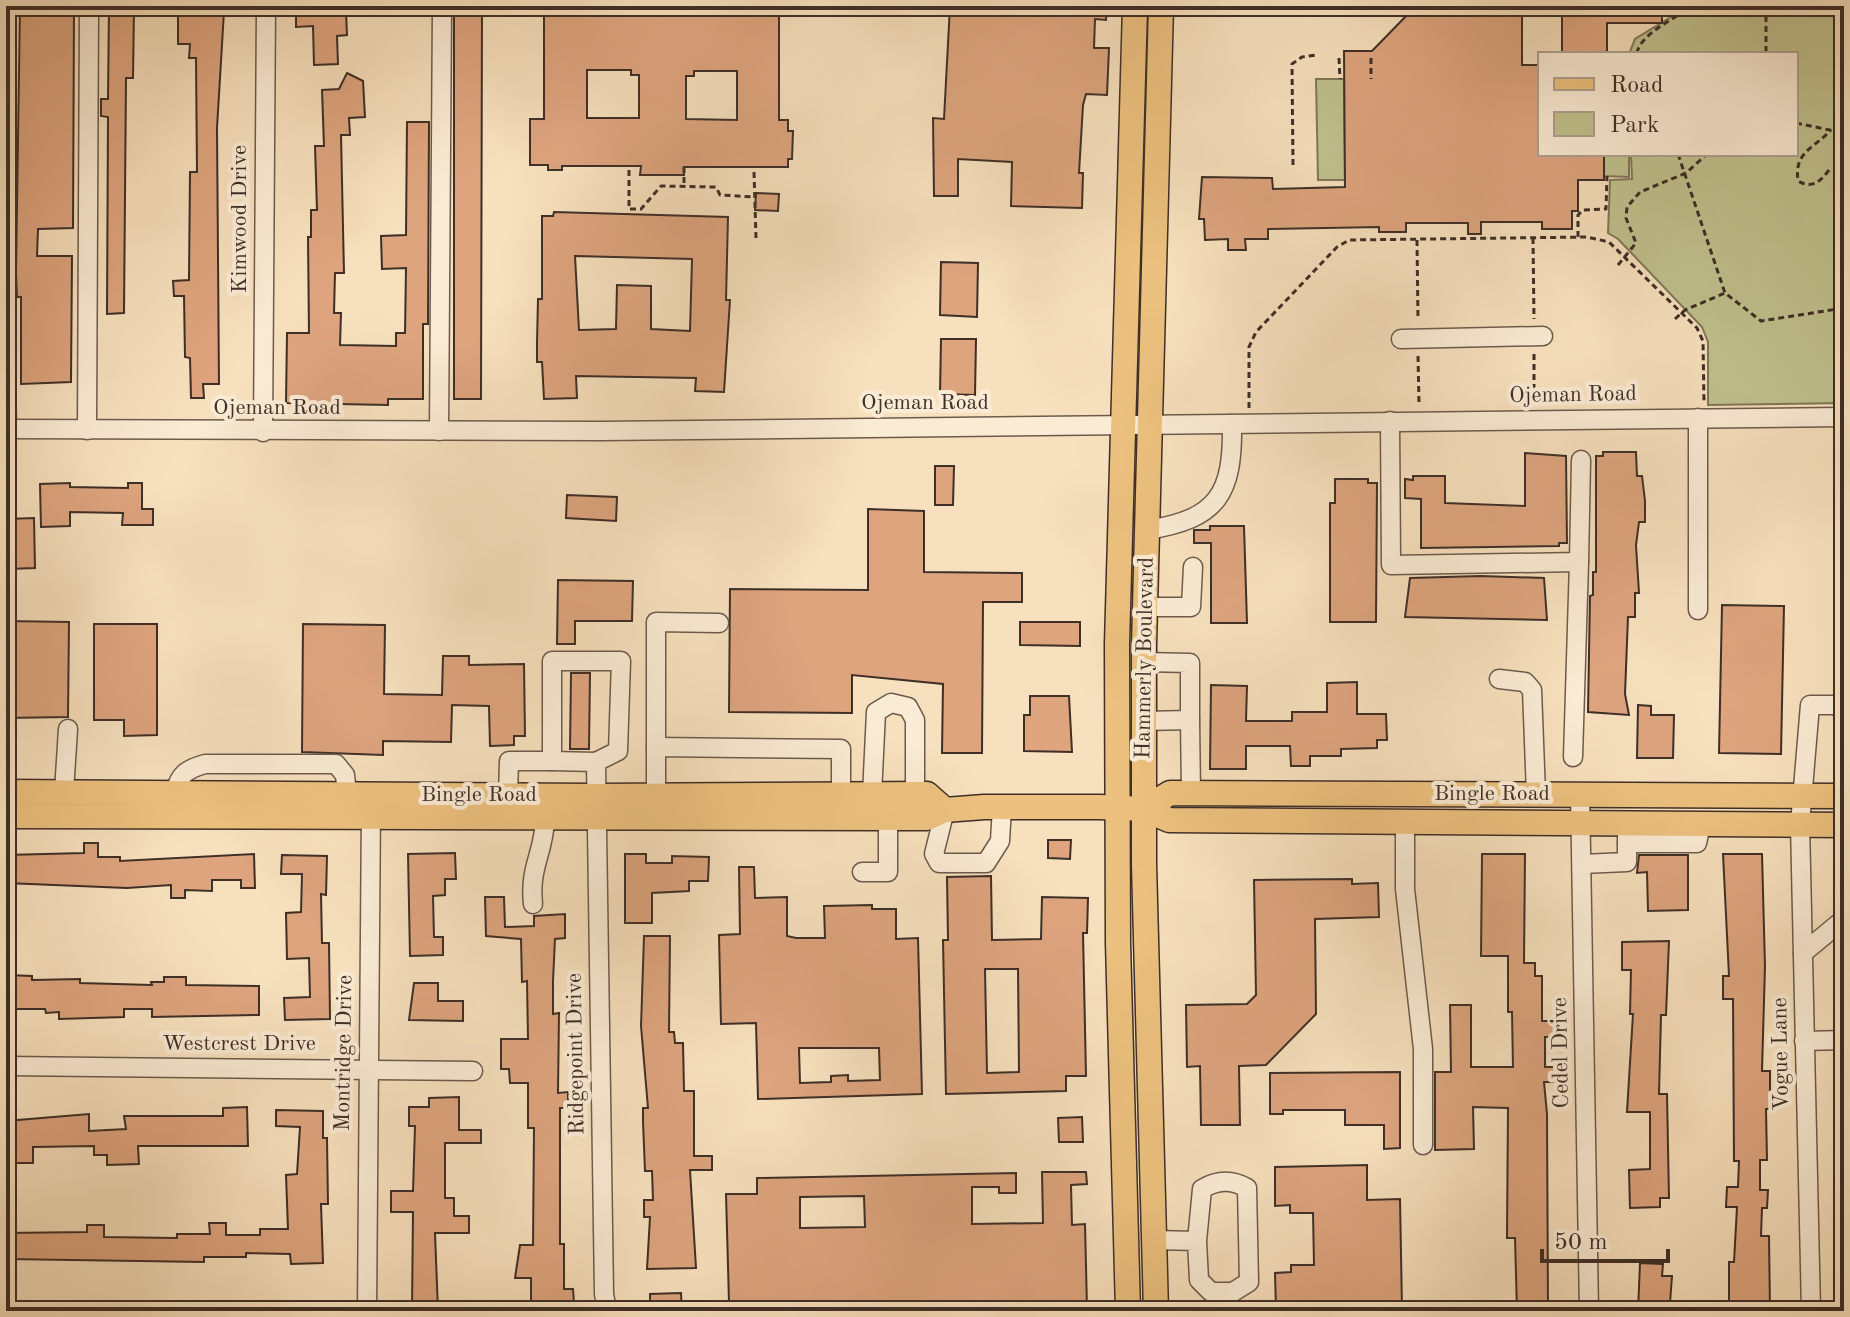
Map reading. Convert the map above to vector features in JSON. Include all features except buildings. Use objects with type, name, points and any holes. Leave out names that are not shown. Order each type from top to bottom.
[{"type":"main road","name":"Hammerly Boulevard","points":[[1128,1311],[1118,807],[1123,426],[1135,6]]},
{"type":"main road","name":"Hammerly Boulevard","points":[[1156,1311],[1144,809],[1144,662],[1161,6]]},
{"type":"main road","points":[[1133,83],[1158,83]]},
{"type":"main road","name":"Bingle Road","points":[[6,792],[64,792],[176,805],[363,802],[545,819],[656,796],[855,801],[888,818],[927,818],[945,810],[1002,807],[1118,807],[1144,809],[1169,820],[1581,825],[1627,834],[1701,825],[1844,825]]},
{"type":"main road","name":"Bingle Road","points":[[1144,809],[1170,793],[1844,796]]},
{"type":"main road","points":[[1381,793],[1393,823]]},
{"type":"main road","name":"Bingle Road","points":[[6,816],[176,805],[508,796],[596,808],[855,801],[927,794],[945,810]]},
{"type":"main road","points":[[1125,1152],[1151,1151]]},
{"type":"street","points":[[87,430],[89,6]]},
{"type":"street","name":"Kimwood Drive","points":[[263,432],[266,6]]},
{"type":"street","points":[[439,431],[442,6]]},
{"type":"street","points":[[1401,339],[1543,336]]},
{"type":"street","points":[[6,386],[6,429]]},
{"type":"street","name":"Ojeman Road","points":[[6,429],[439,431],[1844,417]]},
{"type":"street","points":[[1698,610],[1701,418]]},
{"type":"street","points":[[1390,421],[1391,565],[1579,562]]},
{"type":"street","points":[[1147,530],[1174,526],[1211,504],[1227,485],[1240,424]]},
{"type":"street","points":[[1573,757],[1581,460]]},
{"type":"street","points":[[1145,607],[1191,607],[1193,567]]},
{"type":"street","points":[[656,796],[656,622],[719,623]]},
{"type":"street","points":[[508,796],[509,761],[596,762],[618,751],[621,670],[552,661],[552,761]]},
{"type":"street","points":[[1144,662],[1190,663],[1191,793]]},
{"type":"street","points":[[1499,679],[1525,682],[1532,690],[1536,794]]},
{"type":"street","points":[[855,801],[876,712],[891,703],[908,707],[915,720],[915,794]]},
{"type":"street","name":"Vogue Lane","points":[[1811,1311],[1801,795],[1810,705],[1837,705],[1844,713]]},
{"type":"street","points":[[1144,721],[1190,720]]},
{"type":"street","points":[[64,792],[68,729]]},
{"type":"street","points":[[656,747],[841,749],[855,801]]},
{"type":"street","name":"Ridgepoint Drive","points":[[596,762],[604,1294],[607,1311]]},
{"type":"street","name":"Cedel Drive","points":[[1580,794],[1589,1311]]},
{"type":"street","name":"Montridge Drive","points":[[363,802],[367,1311]]},
{"type":"street","points":[[945,810],[934,854],[939,863],[986,863],[1000,841],[1002,807]]},
{"type":"street","points":[[862,872],[888,872],[888,818]]},
{"type":"street","points":[[533,904],[531,872],[544,838],[545,819]]},
{"type":"street","points":[[1393,823],[1405,889],[1423,1049],[1423,1145]]},
{"type":"street","points":[[1582,864],[1627,862],[1627,834]]},
{"type":"street","points":[[1803,953],[1844,919]]},
{"type":"street","points":[[1804,1041],[1844,1040]]},
{"type":"street","name":"Westcrest Drive","points":[[6,1066],[473,1071]]},
{"type":"street","points":[[1215,1182],[1236,1182],[1247,1188],[1249,1282],[1233,1292],[1211,1292],[1199,1280],[1197,1241],[1202,1189],[1215,1182]]},
{"type":"street","points":[[1154,1240],[1197,1241]]},
{"type":"street","points":[[6,1311],[108,1311]]},
{"type":"path","points":[[1639,52],[1646,39],[1693,6]]},
{"type":"path","points":[[1766,6],[1766,52]]},
{"type":"path","points":[[1293,165],[1292,64],[1302,57],[1317,55]]},
{"type":"path","points":[[1339,58],[1340,79]]},
{"type":"path","points":[[1371,58],[1371,79]]},
{"type":"path","points":[[1798,123],[1844,133]]},
{"type":"path","points":[[1829,170],[1815,184],[1806,186],[1798,181],[1798,160],[1806,148],[1831,130]]},
{"type":"path","points":[[1679,156],[1725,293],[1761,321],[1844,308]]},
{"type":"path","points":[[1618,265],[1636,243],[1626,218],[1627,207],[1648,188],[1686,173],[1705,156]]},
{"type":"path","points":[[684,167],[684,187]]},
{"type":"path","points":[[629,170],[629,209],[641,209],[661,186],[716,187],[720,195],[754,197]]},
{"type":"path","points":[[754,172],[756,238]]},
{"type":"path","points":[[1578,237],[1578,215],[1583,210],[1606,209],[1607,176]]},
{"type":"path","points":[[1240,424],[1249,347],[1256,332],[1337,247],[1349,240],[1578,237],[1609,242],[1697,328],[1703,341],[1701,418]]},
{"type":"path","points":[[1675,319],[1683,312],[1725,293]]},
{"type":"green space","points":[[1689,6],[1844,6],[1844,403],[1708,405],[1708,342],[1702,327],[1618,239],[1608,233],[1610,180],[1632,179],[1631,156],[1798,156],[1798,52],[1630,52],[1635,39]]},
{"type":"green space","points":[[1316,79],[1344,79],[1345,180],[1318,180]]},
{"type":"green space","points":[[1604,156],[1629,156],[1629,177],[1604,176]]}]
